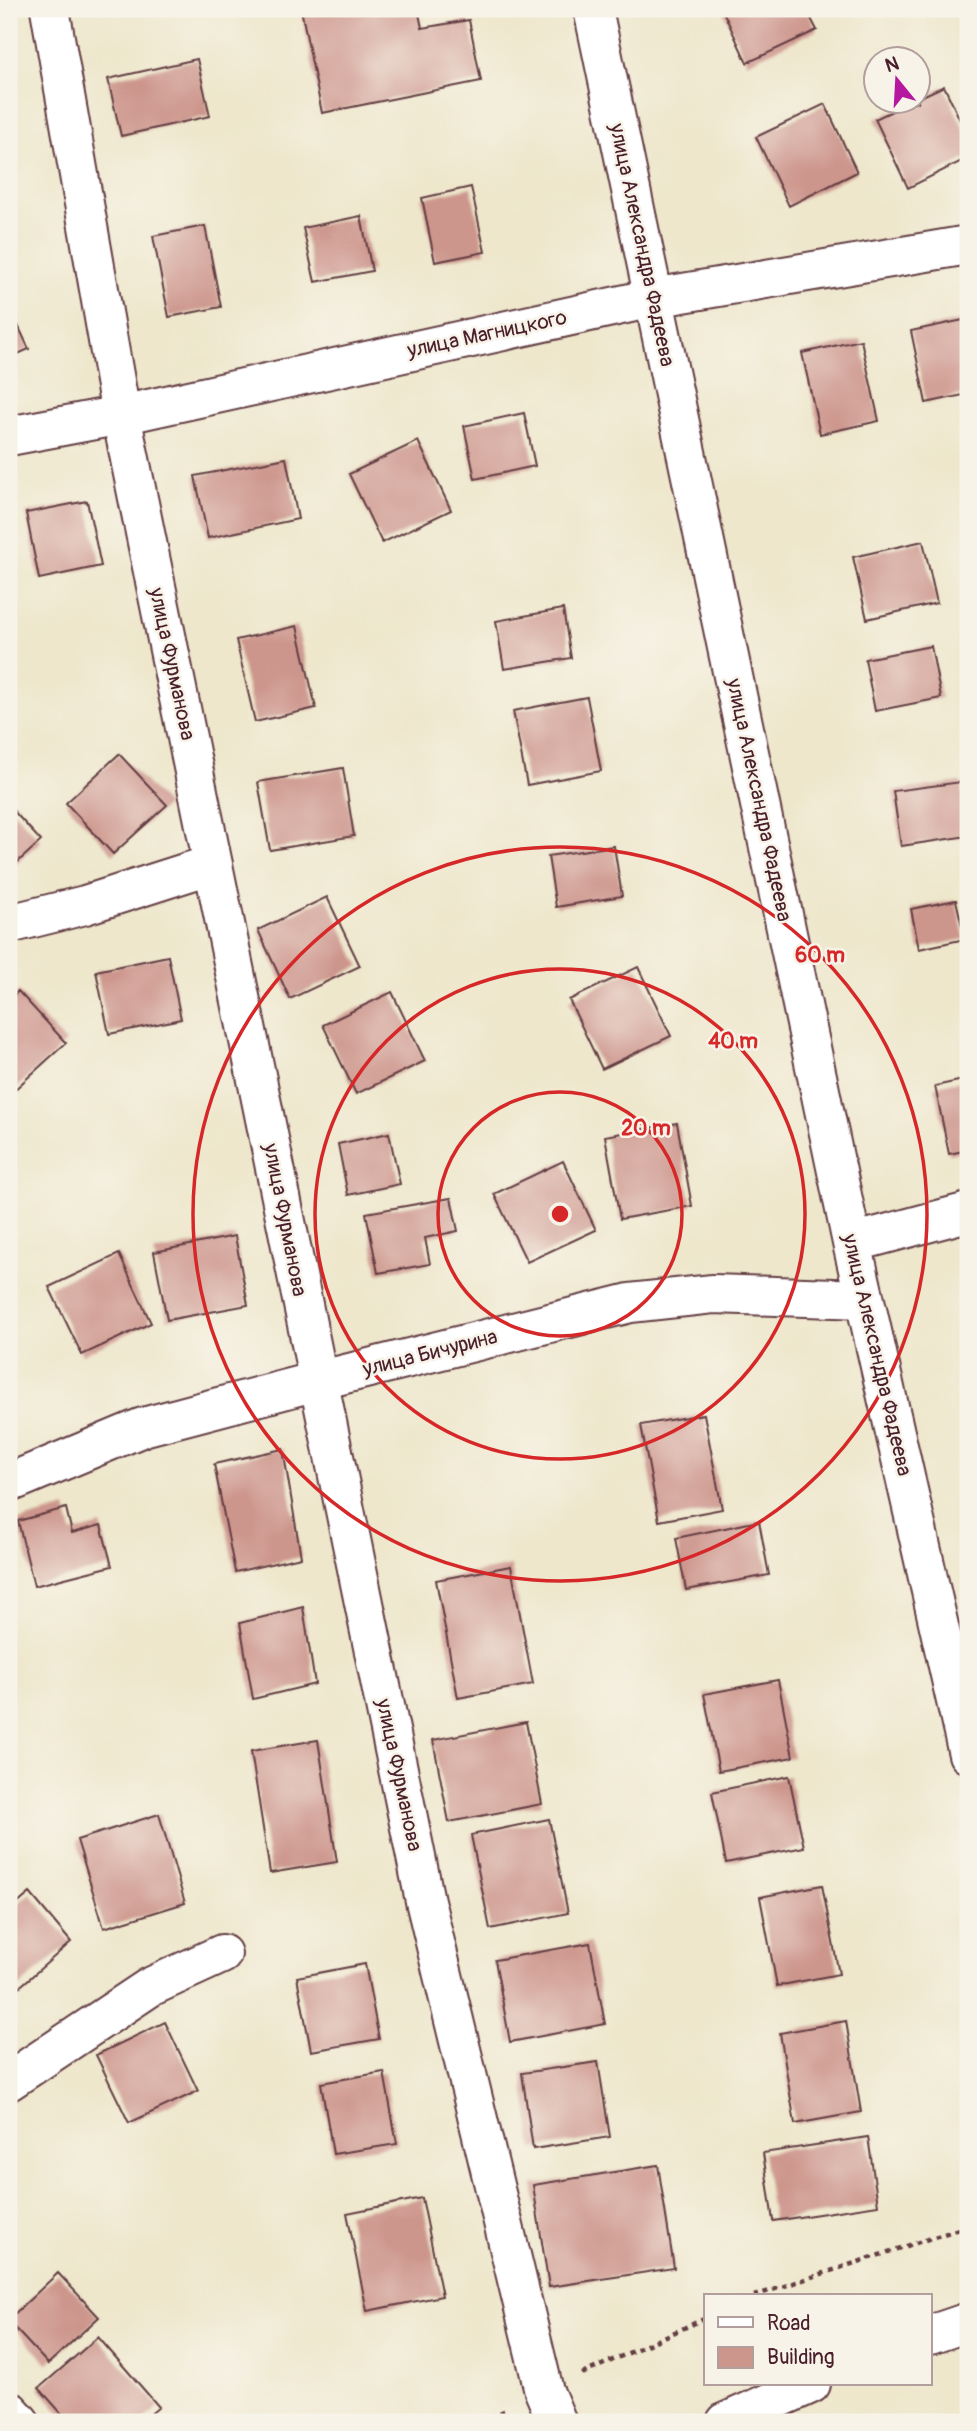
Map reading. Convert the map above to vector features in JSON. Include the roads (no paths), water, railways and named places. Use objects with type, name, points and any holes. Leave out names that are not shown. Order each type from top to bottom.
[{"type":"street","name":"улица Фурманова","points":[[50,9],[121,415],[425,1901],[550,2407]]},
{"type":"street","name":"улица Александра Фадеева","points":[[593,9],[864,1299],[968,1754]]},
{"type":"street","name":"улица Магницкого","points":[[9,436],[121,415],[653,298],[968,245]]},
{"type":"street","points":[[9,924],[85,905],[214,864]]},
{"type":"street","points":[[852,1243],[968,1212]]},
{"type":"street","name":"улица Бичурина","points":[[9,1483],[143,1427],[631,1303],[713,1294],[864,1299]]},
{"type":"street","points":[[9,2081],[150,1987],[222,1954]]},
{"type":"street","points":[[932,2334],[968,2322]]},
{"type":"street","points":[[726,2422],[807,2386]]},
{"type":"street","points":[[9,2410],[20,2422]]}]
